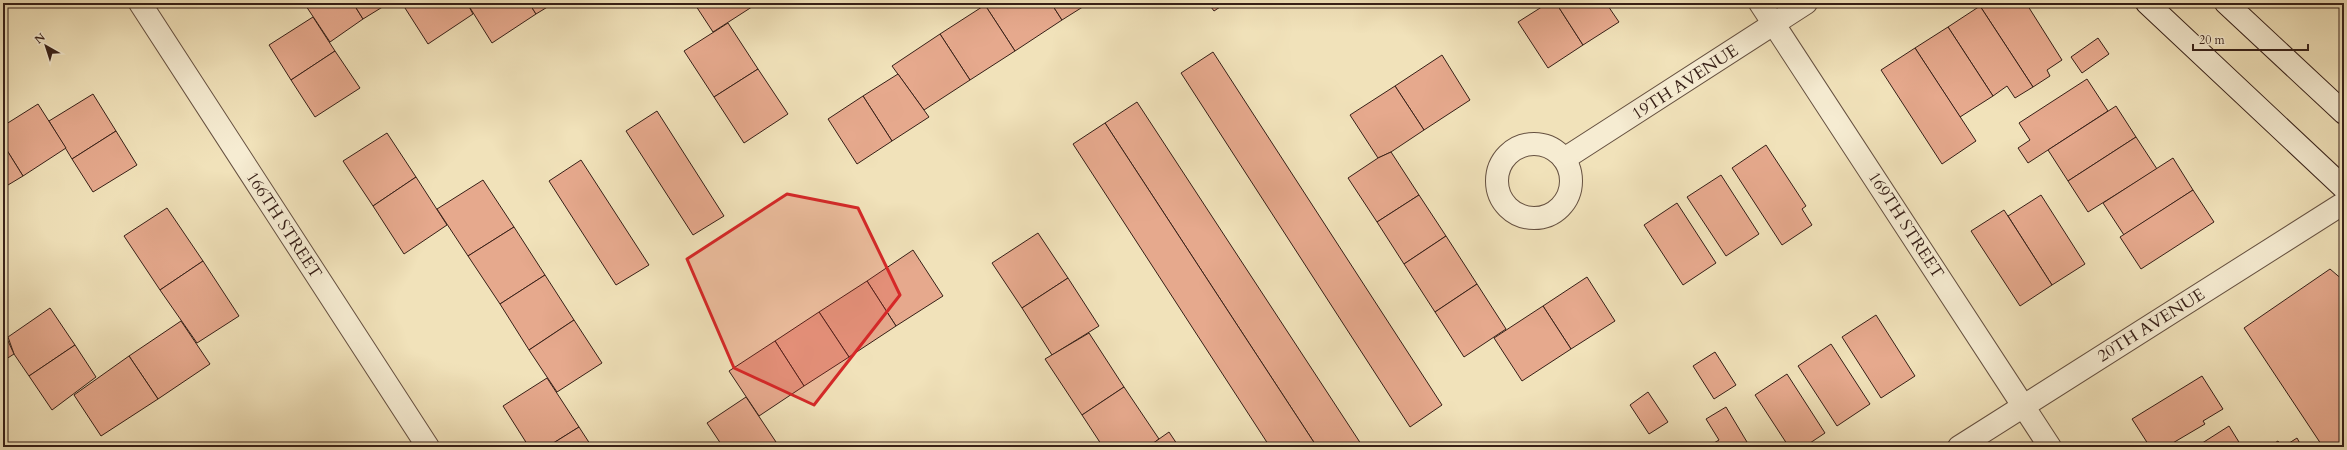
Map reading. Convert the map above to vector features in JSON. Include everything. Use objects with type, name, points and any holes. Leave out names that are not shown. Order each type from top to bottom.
[{"type":"street","name":"169TH STREET","points":[[1760,3],[2050,447]]},
{"type":"street","name":"19TH AVENUE","points":[[1564,159],[1775,25],[1806,3]]},
{"type":"street","points":[[2147,3],[2344,188]]},
{"type":"street","points":[[2226,3],[2344,113]]},
{"type":"street","name":"166TH STREET","points":[[143,4],[428,447]]},
{"type":"street","name":"20TH AVENUE","points":[[1959,447],[2023,405],[2344,203]]},
{"type":"highlighted area","points":[[787,194],[858,208],[900,295],[814,405],[734,368],[687,259]]},
{"type":"building","points":[[304,3],[353,3],[363,19],[330,42]]},
{"type":"building","points":[[353,3],[389,3],[363,19]]},
{"type":"building","points":[[402,3],[414,3],[405,8]]},
{"type":"building","points":[[414,3],[467,3],[473,14],[428,44],[405,8]]},
{"type":"building","points":[[467,3],[529,3],[536,14],[492,43]]},
{"type":"building","points":[[529,3],[554,3],[536,14]]},
{"type":"building","points":[[694,3],[758,3],[713,32]]},
{"type":"building","points":[[989,3],[1051,3],[1062,20],[1015,51],[985,5]]},
{"type":"building","points":[[1051,3],[1089,3],[1062,20]]},
{"type":"building","points":[[1208,3],[1226,3],[1214,11]]},
{"type":"building","points":[[1548,3],[1556,3],[1583,45],[1548,68],[1518,22]]},
{"type":"building","points":[[1556,3],[1606,3],[1619,22],[1583,45]]},
{"type":"building","points":[[1985,3],[2026,3],[2062,60],[2047,70],[2050,76],[2033,87],[1980,6]]},
{"type":"building","points":[[985,5],[1015,51],[970,80],[940,34]]},
{"type":"building","points":[[1980,6],[2033,87],[2015,98],[2007,86],[1993,96],[1948,27]]},
{"type":"building","points":[[313,17],[335,51],[291,80],[269,45]]},
{"type":"building","points":[[728,23],[758,69],[714,97],[684,51]]},
{"type":"building","points":[[1948,27],[1993,96],[1960,117],[1915,48]]},
{"type":"building","points":[[940,34],[970,80],[924,110],[892,66]]},
{"type":"building","points":[[2098,38],[2109,54],[2082,73],[2071,57]]},
{"type":"building","points":[[1915,48],[1976,141],[1942,164],[1881,70]]},
{"type":"building","points":[[335,51],[360,88],[315,117],[291,80]]},
{"type":"building","points":[[1213,52],[1442,405],[1410,427],[1181,73]]},
{"type":"building","points":[[1442,55],[1470,100],[1424,130],[1395,86]]},
{"type":"building","points":[[758,69],[788,114],[744,143],[714,97]]},
{"type":"building","points":[[898,74],[929,117],[892,141],[863,96]]},
{"type":"building","points":[[2087,79],[2108,111],[2028,163],[2018,148],[2030,140],[2019,123]]},
{"type":"building","points":[[1395,86],[1424,130],[1391,152],[1378,158],[1350,115]]},
{"type":"building","points":[[93,94],[116,131],[72,159],[49,121]]},
{"type":"building","points":[[863,96],[892,141],[857,164],[828,119]]},
{"type":"building","points":[[1137,102],[1363,447],[1317,447],[1105,123]]},
{"type":"building","points":[[38,104],[66,148],[23,176],[3,144],[3,126]]},
{"type":"building","points":[[2116,106],[2136,137],[2068,181],[2048,150]]},
{"type":"building","points":[[657,111],[724,216],[693,235],[626,131]]},
{"type":"building","points":[[1105,123],[1317,447],[1270,447],[1073,144]]},
{"type":"building","points":[[116,131],[137,165],[93,192],[72,159]]},
{"type":"building","points":[[387,133],[416,177],[373,206],[343,161]]},
{"type":"building","points":[[2136,137],[2157,169],[2088,212],[2068,181]]},
{"type":"building","points":[[3,144],[23,176],[3,188]]},
{"type":"building","points":[[1766,145],[1806,206],[1802,209],[1812,225],[1782,245],[1732,168]]},
{"type":"building","points":[[1391,152],[1419,195],[1377,222],[1348,178],[1378,158]]},
{"type":"building","points":[[2173,158],[2193,190],[2124,235],[2103,203]]},
{"type":"building","points":[[581,160],[649,265],[616,285],[549,181]]},
{"type":"building","points":[[1721,175],[1759,234],[1726,256],[1687,197]]},
{"type":"building","points":[[416,177],[447,225],[404,254],[373,206]]},
{"type":"building","points":[[483,180],[514,227],[468,256],[437,209]]},
{"type":"building","points":[[2193,190],[2214,222],[2141,269],[2120,237]]},
{"type":"building","points":[[1419,195],[1446,236],[1404,264],[1377,222]]},
{"type":"building","points":[[2041,195],[2085,264],[2052,285],[2008,216]]},
{"type":"building","points":[[1677,203],[1716,263],[1683,285],[1644,225]]},
{"type":"building","points":[[167,208],[203,261],[160,290],[124,236]]},
{"type":"building","points":[[2004,210],[2052,285],[2020,306],[1971,231]]},
{"type":"building","points":[[514,227],[545,275],[500,304],[468,256]]},
{"type":"building","points":[[1038,233],[1068,278],[1022,308],[992,263]]},
{"type":"building","points":[[1446,236],[1477,284],[1435,312],[1404,264]]},
{"type":"building","points":[[913,250],[943,296],[896,326],[867,281]]},
{"type":"building","points":[[203,261],[239,316],[197,343],[160,290]]},
{"type":"building","points":[[2330,269],[2344,281],[2344,447],[2323,447],[2244,328]]},
{"type":"building","points":[[545,275],[574,320],[529,350],[500,304]]},
{"type":"building","points":[[1587,277],[1615,321],[1571,349],[1543,306]]},
{"type":"building","points":[[1068,278],[1099,326],[1052,355],[1022,308]]},
{"type":"building","points":[[867,281],[896,326],[849,357],[819,312]]},
{"type":"building","points":[[1477,284],[1506,329],[1464,357],[1435,312]]},
{"type":"building","points":[[1543,306],[1571,349],[1522,381],[1494,338]]},
{"type":"building","points":[[50,308],[75,345],[29,376],[14,354],[8,337]]},
{"type":"building","points":[[819,312],[849,357],[804,386],[775,341]]},
{"type":"building","points":[[1876,315],[1915,376],[1881,398],[1842,337]]},
{"type":"building","points":[[574,320],[602,363],[557,392],[529,350]]},
{"type":"building","points":[[181,321],[210,364],[158,399],[129,356]]},
{"type":"building","points":[[3,330],[14,354],[3,361]]},
{"type":"building","points":[[1089,333],[1124,387],[1082,415],[1045,359]]},
{"type":"building","points":[[775,341],[804,386],[759,416],[729,371]]},
{"type":"building","points":[[1831,344],[1870,404],[1837,426],[1798,366]]},
{"type":"building","points":[[75,345],[96,377],[52,410],[29,376]]},
{"type":"building","points":[[1715,352],[1736,385],[1714,399],[1693,366]]},
{"type":"building","points":[[129,356],[158,399],[101,436],[74,395]]},
{"type":"building","points":[[1787,374],[1825,433],[1804,447],[1789,447],[1755,395]]},
{"type":"building","points":[[2202,376],[2223,409],[2203,421],[2205,424],[2166,447],[2150,447],[2132,419]]},
{"type":"building","points":[[547,378],[579,427],[547,447],[529,447],[503,406]]},
{"type":"building","points":[[1124,387],[1159,439],[1148,447],[1103,447],[1082,415]]},
{"type":"building","points":[[1648,392],[1668,422],[1649,434],[1630,405]]},
{"type":"building","points":[[746,397],[776,442],[769,447],[723,447],[707,423]]},
{"type":"building","points":[[1726,407],[1750,447],[1707,447],[1719,440],[1706,419]]},
{"type":"building","points":[[2229,426],[2242,447],[2196,447]]},
{"type":"building","points":[[579,427],[592,447],[547,447]]},
{"type":"building","points":[[1169,432],[1179,447],[1148,447],[1159,439]]},
{"type":"building","points":[[2297,438],[2302,447],[2283,447]]},
{"type":"building","points":[[2278,441],[2282,447],[2268,447]]},
{"type":"building","points":[[776,442],[779,447],[769,447]]}]
